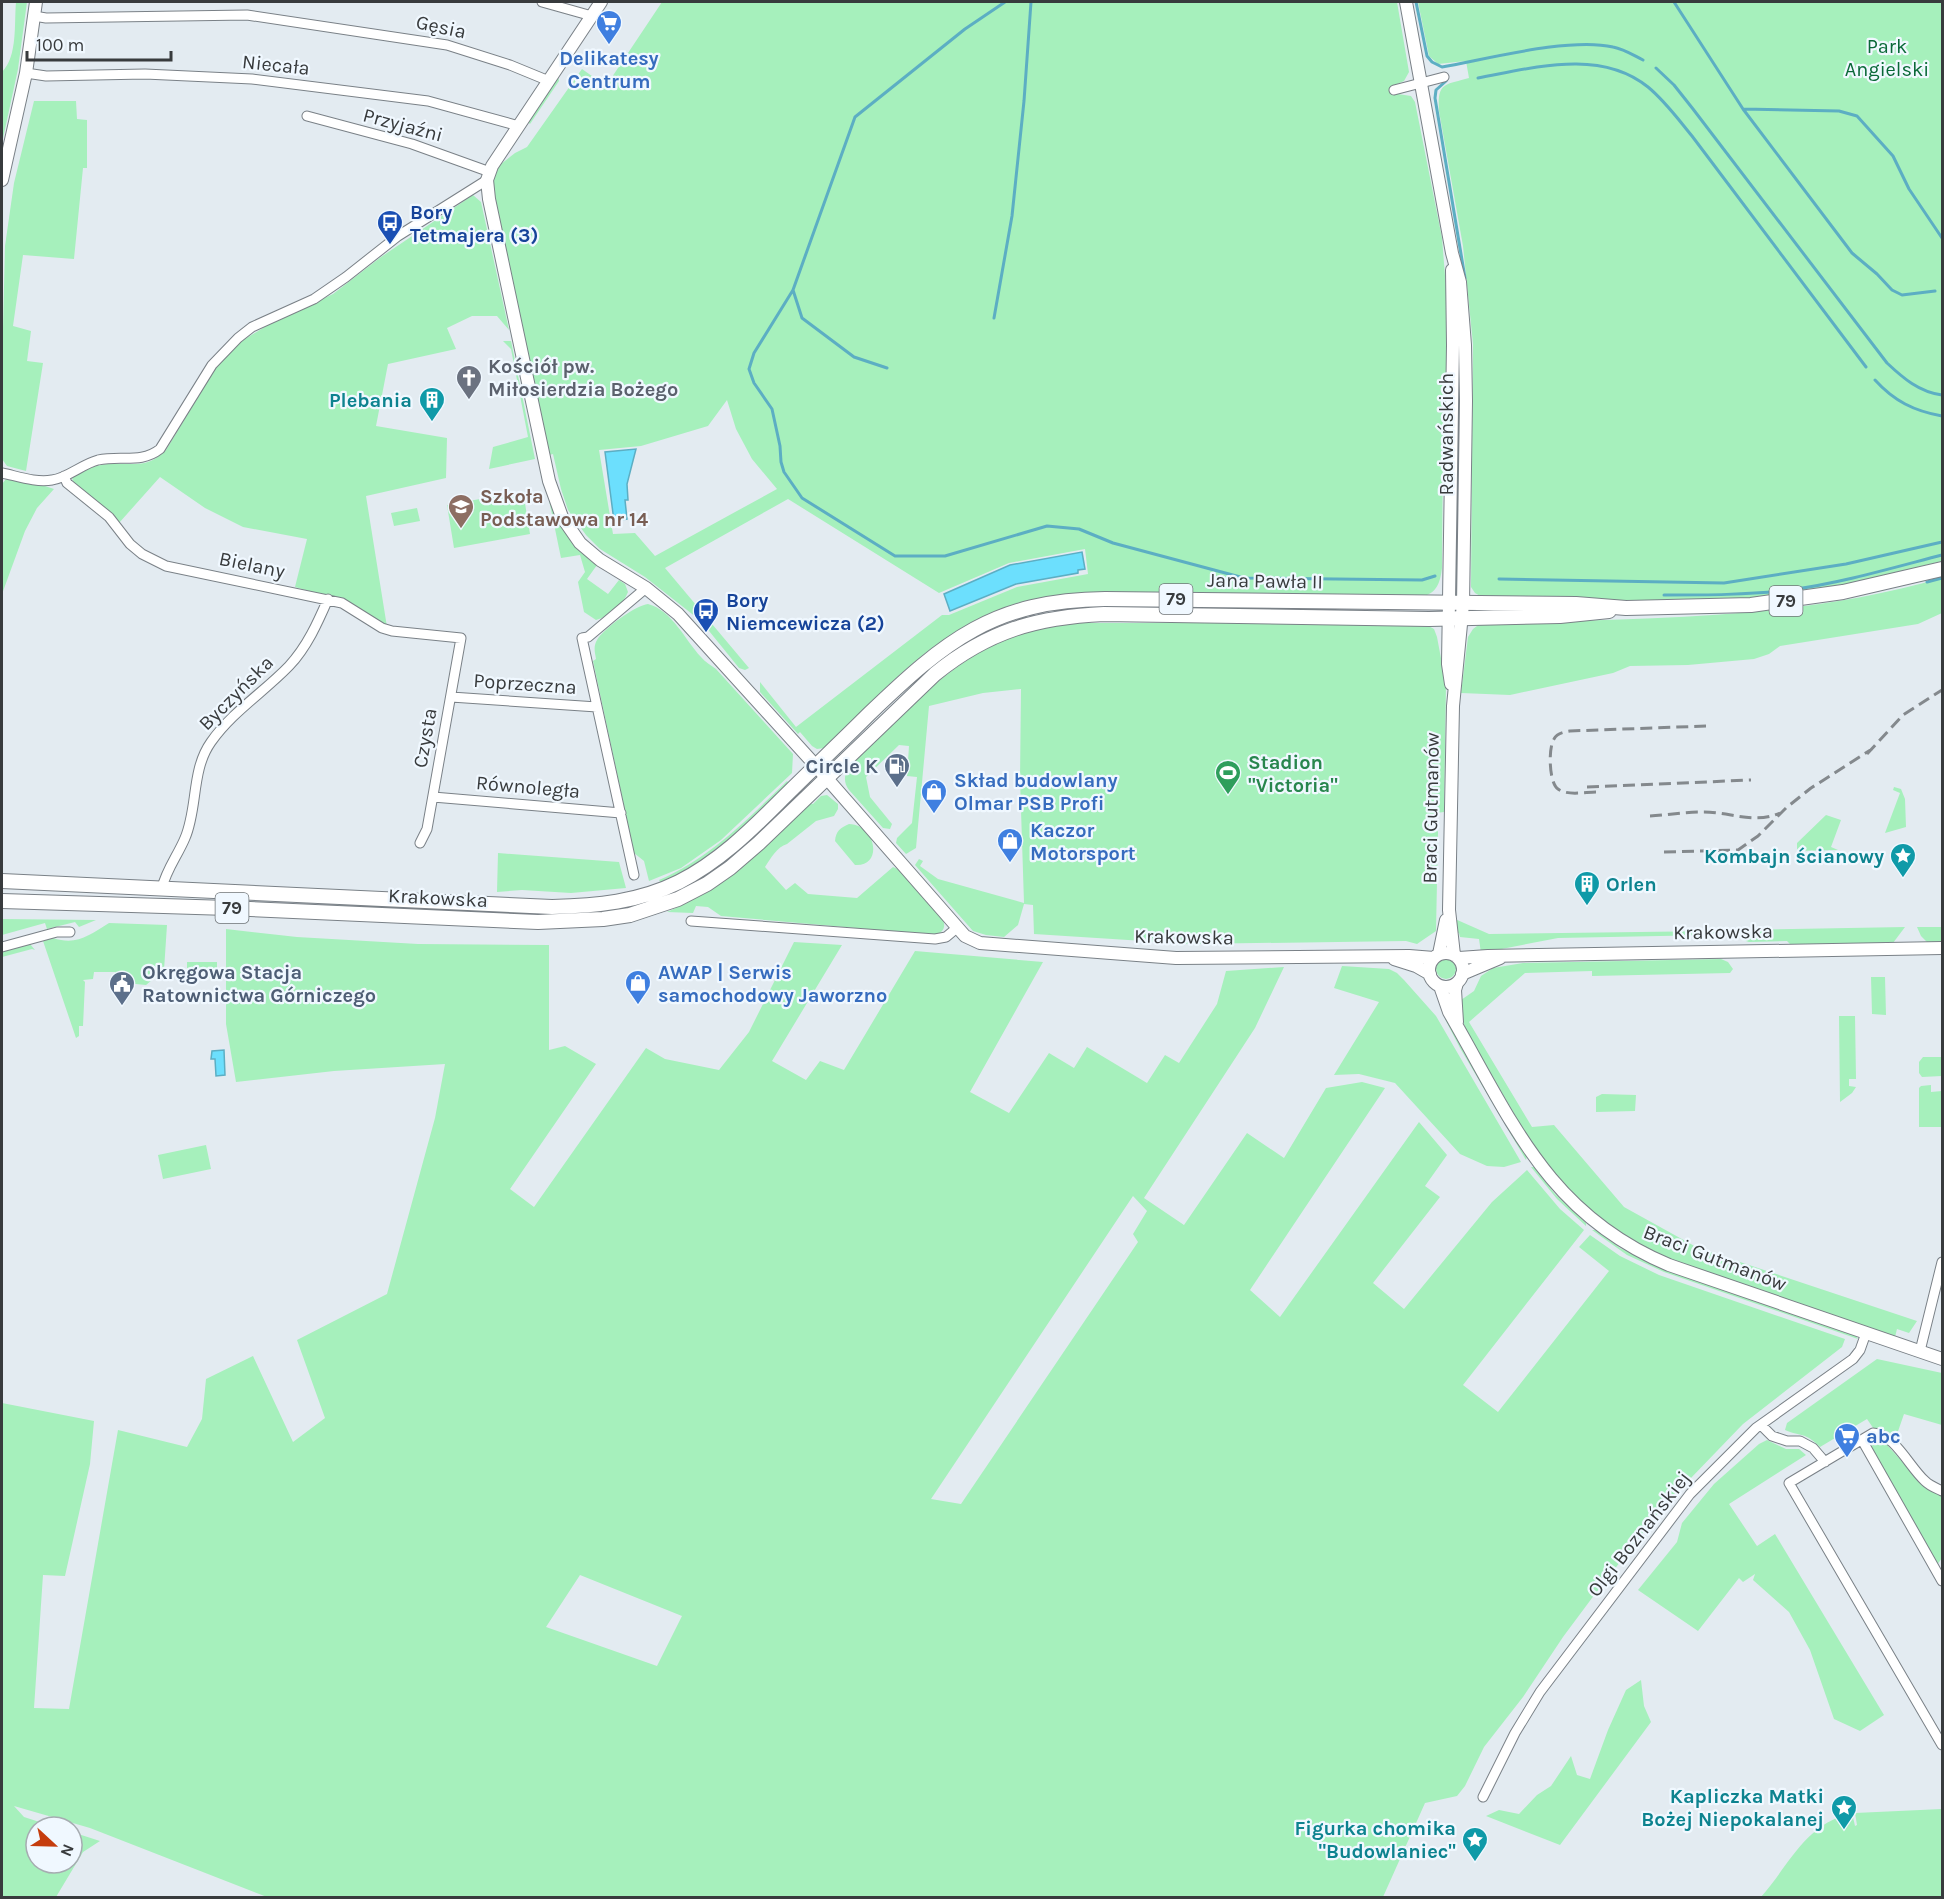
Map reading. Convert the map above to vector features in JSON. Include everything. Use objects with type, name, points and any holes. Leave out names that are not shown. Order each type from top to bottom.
[{"type":"main road","name":"Jana Pawła II","points":[[826,778],[951,661],[991,638],[1031,623],[1070,616],[1104,614],[1429,619],[1456,611],[1576,604],[1626,608],[1711,607],[1776,603],[1843,592],[1942,569]]},
{"type":"main road","name":"Jana Pawła II","points":[[816,766],[909,676],[948,644],[996,618],[1039,605],[1067,600],[1105,598],[1431,603],[1456,611]]},
{"type":"main road","name":"Krakowska","points":[[2,882],[552,907],[597,905],[651,893],[678,882],[722,855],[816,766]]},
{"type":"main road","name":"Krakowska","points":[[2,901],[228,908],[538,922],[603,919],[630,915],[660,906],[706,884],[746,854],[826,778]]},
{"type":"street","points":[[2,180],[26,73],[36,2]]},
{"type":"street","points":[[542,2],[592,16]]},
{"type":"street","points":[[2,473],[43,481],[55,480],[99,460],[138,459],[160,449],[212,365],[238,338],[252,327],[314,299],[398,236],[489,176],[519,126],[601,2]]},
{"type":"street","name":"Radwańskich","points":[[1406,2],[1452,252],[1460,282],[1465,345],[1456,611]]},
{"type":"street","name":"Gęsia","points":[[34,16],[46,18],[219,14],[258,17],[447,45],[510,65],[549,81]]},
{"type":"street","name":"Niecała","points":[[26,73],[46,76],[145,74],[252,79],[428,101],[483,114],[519,126]]},
{"type":"street","points":[[1394,90],[1444,76]]},
{"type":"street","name":"Przyjaźni","points":[[307,116],[412,144],[489,176]]},
{"type":"street","points":[[489,176],[489,200],[545,462],[559,511],[572,533],[588,551],[646,588],[678,614],[958,927],[946,937],[935,939],[691,921]]},
{"type":"street","name":"Radwańskich","points":[[1452,252],[1451,579],[1456,611]]},
{"type":"street","name":"Bielany","points":[[64,476],[67,483],[109,516],[130,544],[154,561],[328,599],[352,608],[382,628],[392,631],[461,638]]},
{"type":"street","points":[[1431,603],[1451,579]]},
{"type":"street","points":[[634,874],[582,639],[588,637],[646,588]]},
{"type":"street","name":"Byczyńska","points":[[162,888],[165,877],[186,837],[200,765],[205,752],[229,720],[298,655],[328,599]]},
{"type":"street","name":"Braci Gutmanów","points":[[1453,706],[1449,663],[1450,638],[1456,611]]},
{"type":"street","name":"Braci Gutmanów","points":[[1456,611],[1449,910],[1457,956]]},
{"type":"street","points":[[1429,619],[1450,638]]},
{"type":"street","name":"Czysta","points":[[420,843],[427,829],[461,638]]},
{"type":"street","name":"Poprzeczna","points":[[451,697],[597,707]]},
{"type":"street","name":"Równoległa","points":[[433,797],[621,813]]},
{"type":"street","name":"Braci Gutmanów","points":[[1437,956],[1449,910]]},
{"type":"street","name":"Krakowska","points":[[958,927],[968,938],[980,943],[1155,957],[1437,956]]},
{"type":"street","points":[[2,947],[57,932],[70,932]]},
{"type":"street","name":"Krakowska","points":[[1457,956],[1942,948]]},
{"type":"street","points":[[1444,953],[1457,956],[1463,966],[1460,979],[1449,986],[1440,986],[1435,983],[1430,974],[1430,965],[1437,956],[1444,953]]},
{"type":"street","name":"Krakowska","points":[[1460,979],[1505,956]]},
{"type":"street","name":"Krakowska","points":[[1388,957],[1416,966],[1430,974]]},
{"type":"street","name":"Braci Gutmanów","points":[[1457,1026],[1455,990],[1460,979]]},
{"type":"street","name":"Braci Gutmanów","points":[[1440,986],[1449,1012],[1535,1160],[1568,1199],[1602,1229],[1638,1251],[1669,1265],[1942,1359]]},
{"type":"street","points":[[1920,1351],[1942,1262]]},
{"type":"street","name":"Olgi Boznańskiej","points":[[1483,1797],[1515,1733],[1547,1683],[1689,1494],[1761,1425],[1853,1359],[1859,1353],[1866,1333]]},
{"type":"street","points":[[1761,1425],[1772,1436],[1787,1441],[1800,1441],[1814,1448],[1825,1462]]},
{"type":"street","points":[[1942,1491],[1923,1479],[1886,1436],[1873,1432],[1789,1483],[1942,1745]]},
{"type":"street","points":[[1862,1440],[1942,1581]]},
{"type":"green space","points":[[16,2],[27,2],[18,69],[2,143],[2,72],[11,57],[13,48]]},
{"type":"green space","points":[[662,2],[1397,2],[1409,72],[1404,81],[1395,85],[1398,94],[1411,96],[1415,102],[1442,238],[1448,313],[1448,397],[1443,442],[1442,568],[1437,587],[1426,596],[1420,597],[1088,592],[1025,601],[995,611],[941,641],[892,682],[825,748],[817,749],[812,746],[760,692],[760,682],[796,727],[942,615],[949,615],[1017,587],[1088,574],[1085,549],[1009,563],[939,593],[788,499],[665,568],[749,668],[745,670],[739,668],[701,621],[645,577],[600,549],[586,535],[568,510],[553,454],[549,455],[493,192],[493,178],[497,167],[527,147],[582,69],[606,86]],"holes":[[[727,400],[736,429],[752,459],[777,489],[655,556],[635,533],[613,534],[599,450],[641,446],[708,426]]]},
{"type":"green space","name":"Park Angielski","points":[[1418,2],[1942,2],[1942,561],[1819,589],[1741,599],[1593,600],[1482,597],[1475,593],[1471,587],[1473,344],[1463,246],[1439,111],[1439,95],[1444,86],[1469,78],[1466,61],[1438,64],[1429,56]]},
{"type":"green space","points":[[558,76],[559,81],[530,124],[528,122]]},
{"type":"green space","points":[[34,101],[76,101],[77,119],[87,120],[87,168],[83,168],[74,259],[23,255],[13,326],[31,331],[27,361],[43,363],[26,471],[7,466],[2,459],[2,369],[5,246],[14,183]]},
{"type":"green space","points":[[473,195],[481,202],[509,330],[497,316],[472,316],[447,328],[456,349],[388,364],[376,426],[447,438],[446,478],[366,496],[387,627],[351,603],[295,587],[307,539],[243,527],[205,508],[160,477],[119,523],[74,485],[72,477],[85,470],[108,464],[146,463],[159,456],[166,450],[215,369],[240,342],[268,325],[333,294],[381,257]]},
{"type":"green space","points":[[503,341],[511,341],[535,459],[489,469],[493,447],[528,437],[511,349]]},
{"type":"green space","points":[[6,479],[39,484],[54,489],[37,508],[25,531],[2,594],[2,484]]},
{"type":"green space","points":[[523,491],[530,534],[454,548],[447,505]]},
{"type":"green space","points":[[549,500],[568,536],[597,565],[587,579],[608,594],[619,580],[625,584],[628,592],[623,601],[606,616],[596,620],[584,612],[578,582],[585,572],[580,555],[561,558]]},
{"type":"green space","points":[[417,508],[420,521],[394,526],[391,513]]},
{"type":"green space","points":[[1942,578],[1942,613],[1918,624],[1780,646],[1769,654],[1754,659],[1688,665],[1630,666],[1613,673],[1510,695],[1461,693],[1468,637],[1481,623],[1656,618],[1771,610],[1829,603]]},
{"type":"green space","points":[[648,604],[664,612],[678,626],[703,659],[716,669],[793,754],[792,773],[721,840],[681,868],[649,881],[644,861],[634,853],[593,661],[596,659],[595,645],[600,635],[628,613]]},
{"type":"green space","name":"Stadion \"Victoria\"","points":[[1065,623],[1423,623],[1434,629],[1437,637],[1446,685],[1444,812],[1436,813],[1434,824],[1438,832],[1436,931],[1417,944],[1406,941],[1191,944],[1034,934],[1033,905],[1024,904],[1018,925],[1004,937],[973,931],[915,865],[919,859],[923,861],[920,866],[938,879],[1024,903],[1020,779],[1021,689],[983,693],[929,706],[916,848],[906,854],[896,843],[897,838],[912,823],[917,777],[907,776],[909,746],[899,745],[866,777],[870,797],[892,824],[890,829],[883,828],[846,785],[847,769],[917,699],[969,659],[997,643],[1027,631]]},
{"type":"green space","points":[[787,781],[790,784],[714,852],[680,874],[661,883],[659,880],[696,860],[728,836]]},
{"type":"green space","points":[[1894,787],[1901,789],[1905,799],[1906,827],[1885,833],[1900,793],[1893,790]]},
{"type":"green space","points":[[798,791],[801,794],[741,852],[718,870],[696,884],[657,901],[656,898]]},
{"type":"green space","points":[[827,795],[838,804],[834,816],[816,821],[783,845],[765,867],[786,890],[795,883],[808,894],[857,898],[893,867],[900,870],[942,917],[944,926],[941,932],[935,935],[721,916],[708,907],[696,906],[693,913],[667,912],[707,891],[725,878],[760,850],[809,803],[813,804],[821,796]]},
{"type":"green space","points":[[1826,815],[1841,820],[1831,847],[1838,850],[1797,851],[1797,843]]},
{"type":"green space","points":[[849,824],[866,831],[871,838],[873,853],[870,860],[864,864],[855,865],[835,841],[839,830]]},
{"type":"green space","points":[[498,853],[619,862],[626,888],[571,893],[522,890],[497,892]]},
{"type":"green space","points":[[2,919],[96,920],[79,927],[75,922],[47,929],[45,923],[2,935]]},
{"type":"green space","points":[[1455,919],[1489,934],[1715,931],[1712,935],[1558,938],[1481,953],[1479,939],[1460,937],[1459,933],[1456,933]]},
{"type":"green space","points":[[109,923],[167,925],[164,970],[146,985],[115,982],[115,972],[94,972],[93,979],[83,980],[85,982],[83,1026],[79,1026],[79,1036],[76,1038],[43,941],[53,938],[76,940]]},
{"type":"green space","points":[[1905,927],[1893,943],[1791,945],[1787,941],[1749,942],[1743,940],[1737,930]]},
{"type":"green space","points":[[1917,927],[1942,927],[1942,942],[1927,942]]},
{"type":"green space","points":[[226,929],[297,937],[418,944],[549,945],[549,1050],[565,1046],[596,1064],[510,1189],[534,1207],[646,1048],[665,1059],[719,1070],[749,1032],[794,942],[842,945],[772,1061],[806,1080],[820,1061],[844,1070],[915,951],[1043,962],[970,1092],[1009,1113],[1049,1053],[1074,1068],[1087,1047],[1147,1083],[1165,1055],[1179,1063],[1217,1004],[1226,971],[1284,967],[1255,1028],[1144,1198],[1184,1225],[1247,1133],[1284,1158],[1326,1088],[1362,1082],[1385,1088],[1250,1290],[1280,1317],[1419,1122],[1447,1155],[1425,1186],[1440,1197],[1373,1283],[1404,1309],[1492,1202],[1527,1170],[1560,1209],[1584,1230],[1463,1385],[1498,1412],[1609,1271],[1579,1247],[1590,1235],[1620,1256],[1659,1275],[1845,1339],[1842,1347],[1743,1424],[1663,1507],[1592,1598],[1523,1697],[1484,1747],[1465,1786],[1457,1796],[1425,1803],[1383,1897],[267,1897],[84,1826],[84,1815],[45,1815],[14,1806],[24,1817],[24,1875],[69,1875],[56,1897],[2,1897],[2,1403],[94,1421],[90,1464],[65,1576],[43,1575],[34,1708],[69,1709],[118,1430],[187,1447],[202,1419],[206,1379],[253,1356],[293,1442],[325,1418],[297,1340],[387,1294],[435,1118],[445,1064],[334,1071],[236,1082],[226,1024]],"holes":[[[1133,1196],[1147,1211],[1133,1234],[1138,1242],[961,1504],[931,1499]],[[580,1575],[682,1616],[657,1666],[546,1627]]]},
{"type":"green space","points":[[30,944],[35,950],[2,957],[2,952]]},
{"type":"green space","points":[[1446,959],[1453,962],[1456,969],[1453,976],[1446,979],[1439,976],[1436,969],[1439,962]]},
{"type":"green space","points":[[1721,959],[1728,962],[1733,969],[1730,973],[1592,976],[1592,971],[1525,973],[1469,1022],[1532,1127],[1554,1125],[1624,1207],[1698,1248],[1917,1321],[1909,1333],[1897,1329],[1895,1337],[1682,1265],[1630,1240],[1578,1201],[1536,1151],[1467,1033],[1463,1021],[1461,1000],[1474,991],[1481,976],[1493,968],[1523,963]]},
{"type":"green space","points":[[187,962],[217,962],[217,978],[187,978]]},
{"type":"green space","points":[[1342,966],[1389,969],[1404,980],[1436,1016],[1521,1162],[1504,1167],[1487,1166],[1460,1154],[1395,1083],[1359,1074],[1334,1075],[1379,1002],[1334,988]]},
{"type":"green space","points":[[1871,977],[1885,977],[1886,1015],[1872,1014]]},
{"type":"green space","points":[[1839,1016],[1855,1016],[1856,1079],[1849,1079],[1849,1086],[1856,1087],[1840,1102]]},
{"type":"green space","points":[[1447,1018],[1527,1156],[1526,1160],[1460,1048],[1445,1019]]},
{"type":"green space","points":[[1923,1057],[1942,1057],[1942,1076],[1922,1077],[1919,1073],[1919,1062]]},
{"type":"green space","points":[[1931,1085],[1931,1092],[1942,1091],[1942,1127],[1919,1127],[1919,1088]]},
{"type":"green space","points":[[1602,1094],[1636,1095],[1635,1111],[1596,1112],[1596,1097]]},
{"type":"green space","points":[[206,1145],[211,1169],[163,1179],[158,1155]]},
{"type":"green space","points":[[1531,1167],[1534,1167],[1555,1194],[1586,1223],[1586,1226],[1557,1199]]},
{"type":"green space","points":[[1592,1230],[1596,1230],[1620,1248],[1665,1270],[1855,1335],[1858,1339],[1664,1272],[1627,1255]]},
{"type":"green space","points":[[1877,1359],[1942,1373],[1942,1425],[1904,1414],[1895,1440],[1888,1446],[1917,1478],[1942,1494],[1942,1558],[1937,1565],[1867,1440],[1878,1435],[1867,1419],[1820,1447],[1807,1437],[1785,1430],[1787,1423]]},
{"type":"green space","points":[[1767,1440],[1786,1449],[1799,1449],[1806,1455],[1729,1504],[1757,1546],[1775,1534],[1884,1715],[1860,1731],[1834,1719],[1810,1650],[1789,1612],[1753,1580],[1755,1574],[1743,1582],[1739,1578],[1698,1631],[1638,1590],[1677,1542],[1682,1523],[1714,1484],[1759,1444]]},
{"type":"green space","points":[[1641,1680],[1644,1706],[1651,1722],[1560,1845],[1486,1816],[1499,1810],[1519,1814],[1537,1795],[1551,1786],[1571,1756],[1577,1775],[1590,1779],[1626,1690]]},
{"type":"green space","points":[[1942,1809],[1942,1897],[1761,1897],[1810,1836],[1836,1818],[1852,1813],[1855,1826],[1857,1825],[1855,1813]]},
{"type":"green space","points":[[84,1836],[100,1841],[84,1851]]},
{"type":"water","points":[[636,449],[627,484],[628,500],[625,500],[627,519],[614,521],[605,452]]},
{"type":"water","points":[[1082,552],[1085,569],[1078,570],[1078,573],[1016,584],[950,611],[944,594],[1010,565]]},
{"type":"water","points":[[224,1050],[225,1075],[216,1076],[215,1059],[211,1059],[212,1051]]},
{"type":"waterway","points":[[1005,2],[965,29],[855,117],[793,290],[754,353],[749,369],[754,383],[772,409],[784,472],[802,498],[895,556],[945,556],[1047,526],[1079,529],[1113,543],[1244,578],[1422,580],[1435,576]]},
{"type":"waterway","points":[[994,318],[1012,216],[1031,2]]},
{"type":"waterway","points":[[1416,2],[1427,56],[1432,62],[1442,67],[1528,50],[1574,45],[1613,47],[1643,60]]},
{"type":"waterway","points":[[1674,2],[1743,109],[1852,253],[1892,290],[1902,295],[1935,291]]},
{"type":"waterway","points":[[1478,78],[1543,66],[1588,64],[1629,75],[1648,87],[1666,104],[1692,136],[1866,367]]},
{"type":"waterway","points":[[1656,68],[1674,85],[1693,109],[1887,363],[1919,388],[1942,395]]},
{"type":"waterway","points":[[1446,81],[1436,90],[1435,98],[1465,278]]},
{"type":"waterway","points":[[1743,109],[1839,111],[1857,116],[1893,156],[1909,189],[1942,238]]},
{"type":"waterway","points":[[793,290],[802,318],[854,357],[887,368]]},
{"type":"waterway","points":[[1875,380],[1905,404],[1942,416]]},
{"type":"waterway","points":[[1499,579],[1724,583],[1846,564],[1942,542]]},
{"type":"waterway","points":[[1664,595],[1743,594],[1789,590],[1847,579],[1942,555]]},
{"type":"waterway","points":[[1927,582],[1942,578]]},
{"type":"railway","points":[[1867,754],[1903,715],[1942,690]]},
{"type":"railway","points":[[1596,792],[1566,792],[1555,785],[1551,773],[1550,757],[1552,743],[1559,734],[1570,731],[1706,726]]},
{"type":"railway","points":[[1664,852],[1738,850],[1758,836],[1786,808],[1811,788],[1872,749]]},
{"type":"railway","points":[[1587,787],[1751,780]]},
{"type":"railway","points":[[1650,816],[1711,812],[1760,818],[1780,813]]},
{"type":"place","name":"Delikatesy Centrum","points":[[609,46]]},
{"type":"place","name":"Bory Tetmajera (3)","points":[[390,246]]},
{"type":"place","name":"Kościół pw. Miłosierdzia Bożego","points":[[469,401]]},
{"type":"place","name":"Plebania","points":[[432,423]]},
{"type":"place","name":"Szkoła Podstawowa nr 14","points":[[461,530]]},
{"type":"place","name":"Bory Niemcewicza (2)","points":[[706,634]]},
{"type":"place","name":"Circle K","points":[[897,789]]},
{"type":"place","name":"Stadion \"Victoria\"","points":[[1228,796]]},
{"type":"place","name":"Skład budowlany Olmar PSB Profi","points":[[934,815]]},
{"type":"place","name":"Kaczor Motorsport","points":[[1010,864]]},
{"type":"place","name":"Kombajn ścianowy","points":[[1903,879]]},
{"type":"place","name":"Orlen","points":[[1587,907]]},
{"type":"place","name":"AWAP | Serwis samochodowy Jaworzno","points":[[638,1006]]},
{"type":"place","name":"Okręgowa Stacja Ratownictwa Górniczego","points":[[122,1007]]},
{"type":"place","name":"abc","points":[[1847,1459]]},
{"type":"place","name":"Kapliczka Matki Bożej Niepokalanej","points":[[1844,1831]]},
{"type":"place","name":"Figurka chomika \"Budowlaniec\"","points":[[1475,1863]]}]
